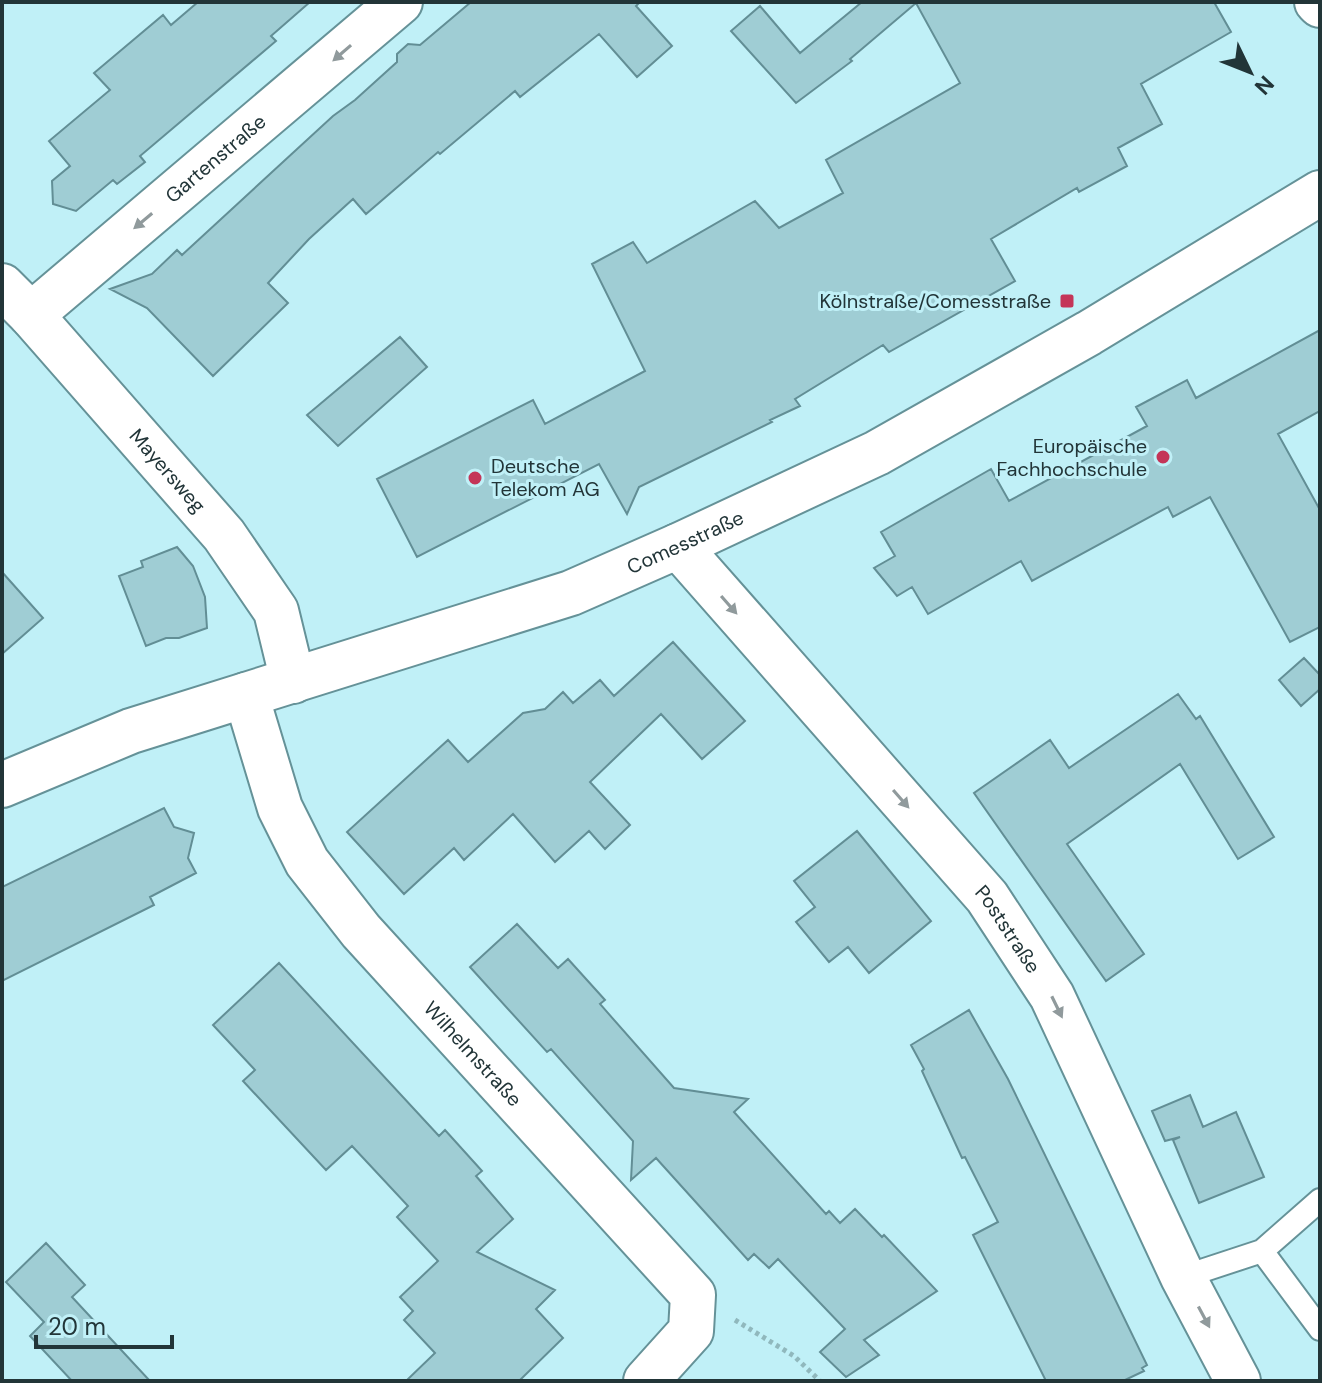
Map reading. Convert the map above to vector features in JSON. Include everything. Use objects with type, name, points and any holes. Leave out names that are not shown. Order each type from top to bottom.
[{"type":"street","name":"Gartenstraße","points":[[17,301],[400,2]]},
{"type":"street","name":"Comesstraße","points":[[2,785],[131,731],[571,593],[678,546],[877,453],[1089,333],[1320,193]]},
{"type":"street","name":"Mayersweg","points":[[17,301],[224,535],[276,611],[293,681]]},
{"type":"street","name":"Poststraße","points":[[678,546],[987,897],[1052,996],[1183,1277],[1238,1381]]},
{"type":"street","name":"Wilhelmstraße","points":[[246,695],[280,808],[307,862],[361,931],[693,1295]]},
{"type":"street","points":[[646,1381],[691,1331],[693,1295]]},
{"type":"lane","points":[[1183,1277],[1262,1251],[1320,1200]]},
{"type":"lane","points":[[1262,1251],[1320,1329]]},
{"type":"path","points":[[693,1295],[794,1356],[820,1381]]},
{"type":"building","points":[[198,2],[310,2],[271,36],[276,41],[140,156],[145,162],[117,184],[113,180],[76,211],[53,204],[52,181],[70,166],[49,141],[110,90],[94,73],[163,15],[171,25]]},
{"type":"building","points":[[471,2],[640,2],[636,6],[672,46],[637,77],[599,34],[520,97],[515,91],[366,214],[353,199],[309,239],[268,283],[288,303],[213,376],[147,308],[110,289],[152,274],[177,250],[182,255],[333,116],[397,62],[397,54],[408,44],[420,45]]},
{"type":"building","points":[[862,2],[1214,2],[1231,32],[1141,84],[1162,124],[1118,148],[1127,166],[1079,192],[1077,188],[991,239],[1015,281],[889,352],[883,345],[795,399],[800,406],[639,487],[627,514],[599,464],[417,557],[377,479],[533,400],[545,424],[645,371],[592,264],[633,242],[647,263],[755,201],[779,228],[843,193],[826,160],[960,83],[916,3],[850,59],[852,61],[796,103],[731,31],[760,6],[800,53]]},
{"type":"building","points":[[1320,330],[1320,411],[1278,434],[1320,510],[1320,627],[1290,642],[1210,497],[1173,517],[1168,507],[1032,581],[1021,561],[928,614],[912,587],[897,596],[874,568],[895,556],[881,532],[991,469],[1009,501],[1147,426],[1136,407],[1187,380],[1196,398]]},
{"type":"building","points":[[400,337],[427,367],[338,446],[307,415]]},
{"type":"building","points":[[177,547],[193,566],[205,597],[207,628],[146,646],[119,576],[143,567],[141,561]]},
{"type":"building","points":[[2,572],[43,618],[2,654]]},
{"type":"building","points":[[673,642],[745,721],[702,759],[661,714],[590,782],[630,825],[605,849],[589,831],[555,862],[513,814],[464,860],[454,848],[404,894],[347,832],[448,740],[468,762],[523,713],[545,709],[563,692],[573,703],[600,680],[614,696]]},
{"type":"building","points":[[1304,658],[1320,675],[1320,689],[1301,706],[1279,680]]},
{"type":"building","points":[[1178,694],[1196,719],[1200,716],[1274,837],[1238,859],[1180,764],[1067,844],[1144,954],[1106,981],[974,793],[1050,740],[1069,768]]},
{"type":"building","points":[[164,808],[174,827],[194,833],[188,858],[196,873],[150,897],[154,905],[2,981],[2,887]]},
{"type":"building","points":[[857,831],[931,921],[869,973],[848,947],[829,962],[796,922],[815,907],[794,881]]},
{"type":"building","points":[[517,924],[558,968],[568,959],[605,1000],[600,1004],[674,1088],[748,1099],[734,1112],[826,1214],[829,1211],[840,1223],[855,1209],[937,1291],[864,1340],[879,1355],[846,1377],[820,1352],[845,1329],[778,1259],[769,1268],[754,1254],[748,1260],[656,1158],[631,1180],[633,1141],[551,1049],[547,1052],[470,967]]},
{"type":"building","points":[[279,963],[439,1136],[445,1130],[482,1171],[476,1176],[513,1219],[477,1252],[555,1290],[536,1309],[563,1338],[519,1381],[406,1381],[435,1353],[404,1320],[413,1311],[400,1297],[438,1261],[397,1217],[408,1206],[352,1146],[326,1170],[243,1081],[255,1070],[213,1025]]},
{"type":"building","points":[[969,1010],[1008,1079],[1147,1365],[1142,1368],[1144,1371],[1123,1381],[1046,1381],[973,1235],[998,1222],[965,1157],[962,1158],[911,1045]]},
{"type":"building","points":[[1190,1095],[1203,1127],[1236,1112],[1264,1177],[1199,1203],[1173,1140],[1180,1137],[1165,1141],[1152,1111]]},
{"type":"building","points":[[46,1243],[85,1285],[72,1297],[150,1381],[72,1381],[30,1336],[44,1322],[6,1282]]},
{"type":"place","name":"Kölnstraße/Comesstraße","points":[[1067,301]]},
{"type":"place","name":"Europäische Fachhochschule","points":[[1163,457]]},
{"type":"place","name":"Deutsche Telekom AG","points":[[475,478]]}]
